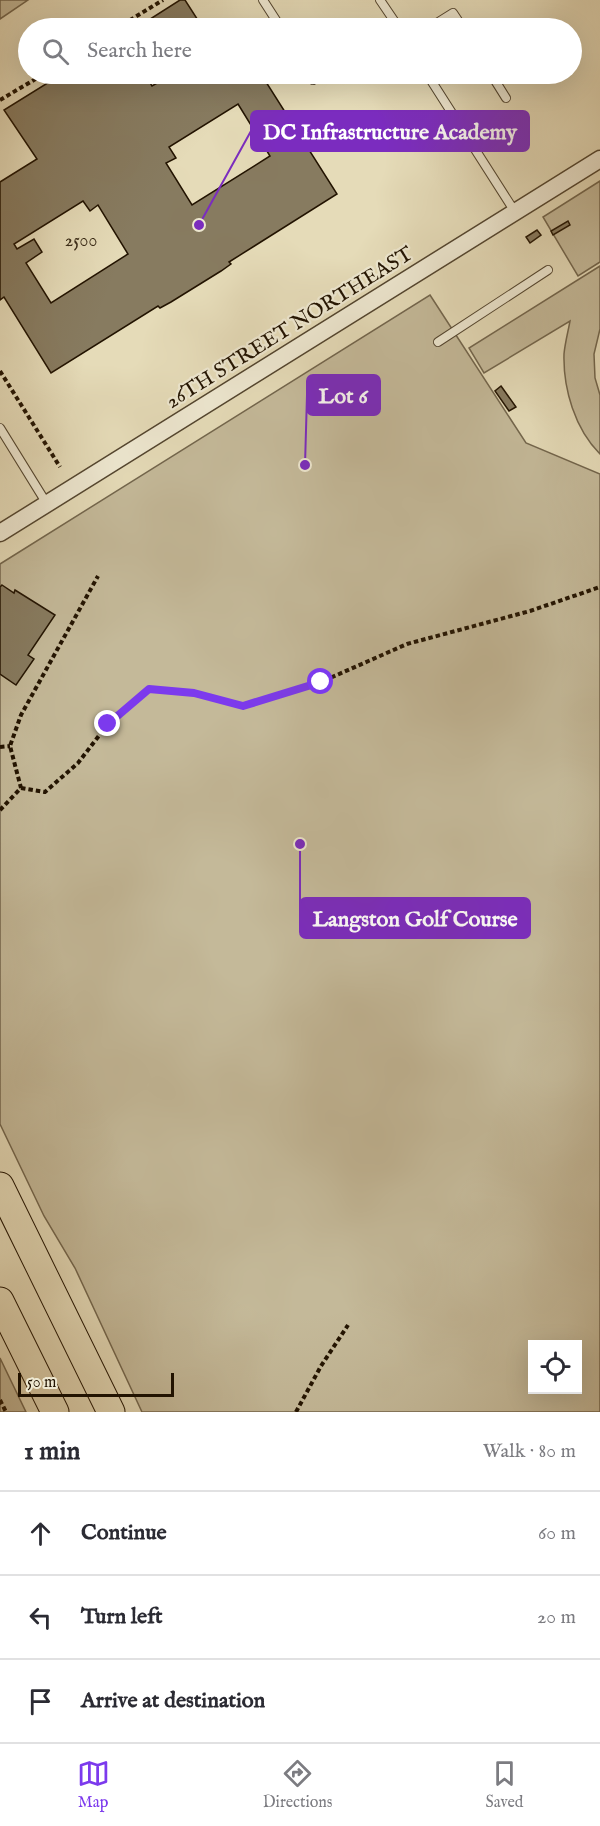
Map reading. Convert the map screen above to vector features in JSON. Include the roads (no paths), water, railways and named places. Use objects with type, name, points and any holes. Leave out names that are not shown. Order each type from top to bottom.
[{"type":"main road","points":[[0,1186],[111,1412]]},
{"type":"main road","points":[[0,1301],[55,1412]]},
{"type":"street","name":"26TH STREET NORTHEAST","points":[[0,533],[600,159]]},
{"type":"lane","points":[[263,0],[275,18]]},
{"type":"lane","points":[[380,0],[392,18]]},
{"type":"lane","points":[[445,18],[453,13],[456,18]]},
{"type":"lane","points":[[433,84],[515,212]]},
{"type":"lane","points":[[497,84],[506,98]]},
{"type":"lane","points":[[438,342],[548,270]]},
{"type":"lane","points":[[0,428],[47,504]]},
{"type":"place","name":"DC Infrastructure Academy","points":[[199,225]]},
{"type":"place","name":"Lot 6","points":[[305,465]]},
{"type":"place","name":"Langston Golf Course","points":[[300,844]]}]
